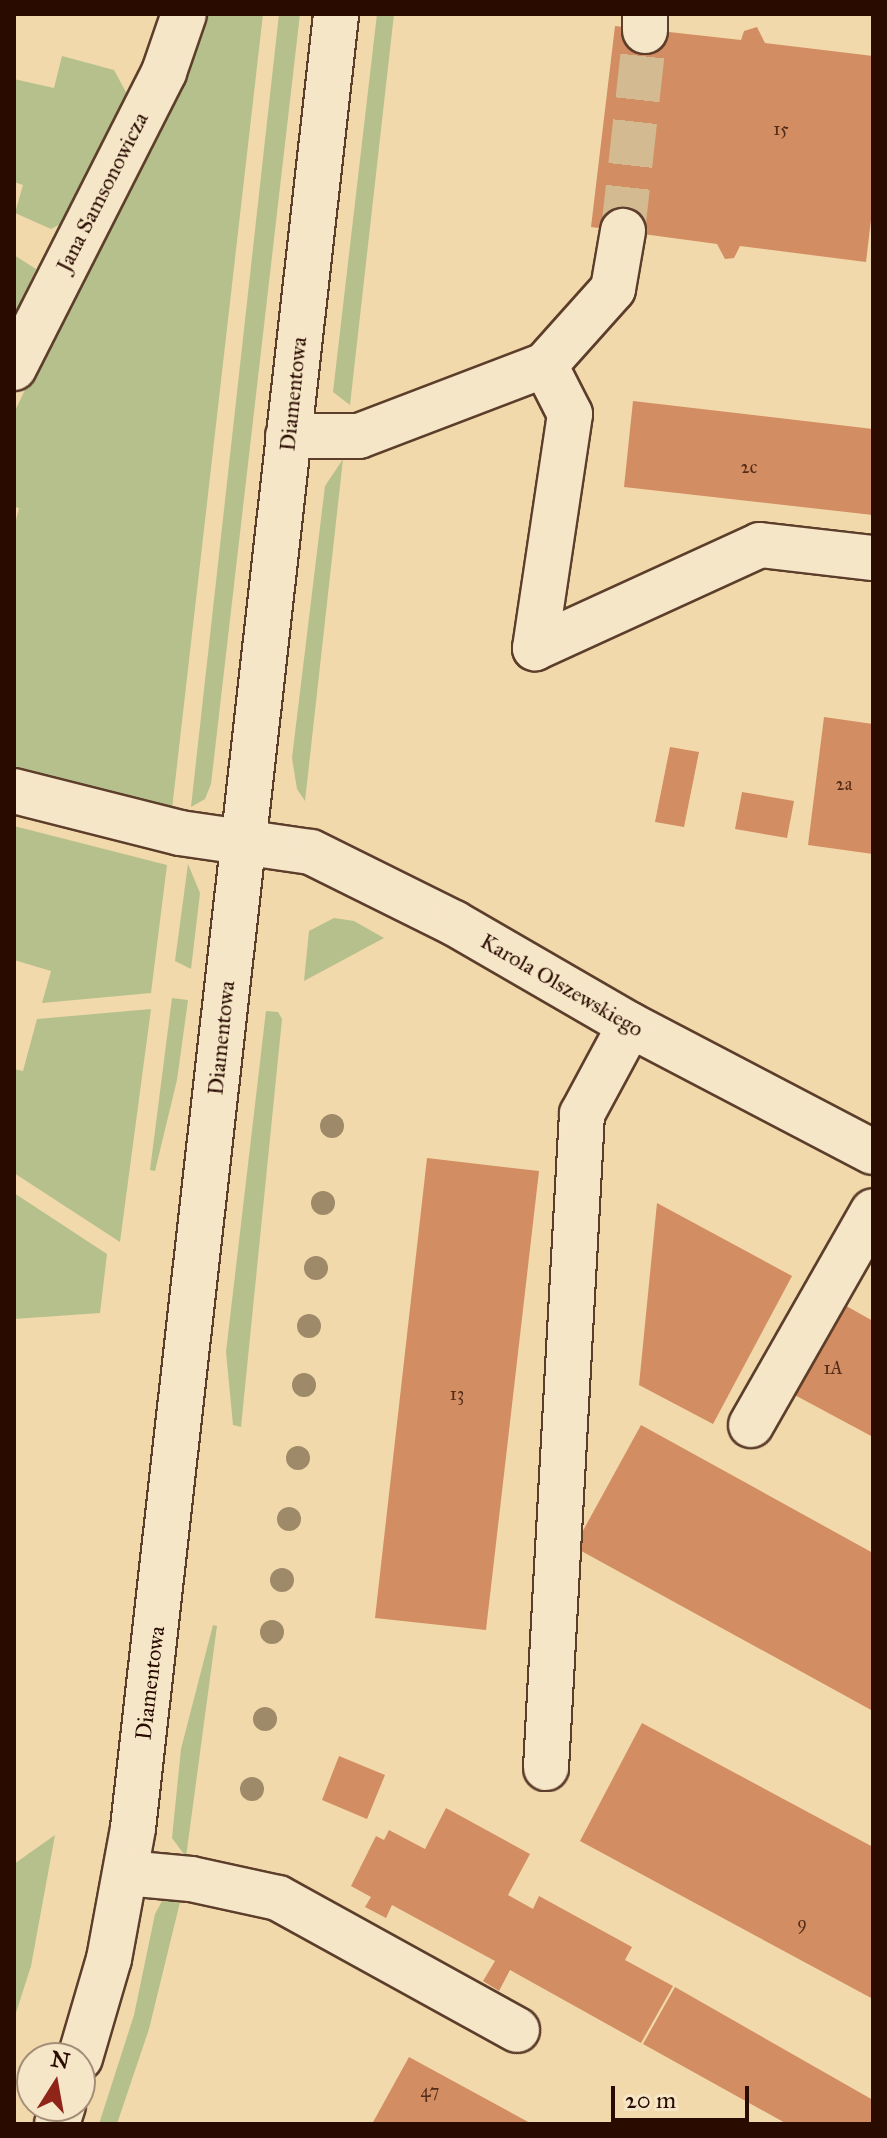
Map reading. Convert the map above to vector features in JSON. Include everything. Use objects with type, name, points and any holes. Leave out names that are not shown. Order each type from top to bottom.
[{"type":"street","name":"Jana Samsonowicza","points":[[14,368],[164,72],[184,14]]},
{"type":"street","name":"Diamentowa","points":[[85,2042],[109,1959],[126,1873],[336,14]]},
{"type":"street","points":[[288,436],[359,436],[545,365],[613,289],[623,231]]},
{"type":"street","points":[[545,365],[570,414],[535,648],[760,545],[873,558]]},
{"type":"street","name":"Karola Olszewskiego","points":[[14,791],[180,833],[311,852],[454,923],[630,1025],[873,1152]]},
{"type":"street","points":[[546,1768],[582,1114],[630,1025]]},
{"type":"street","points":[[751,1425],[873,1211]]},
{"type":"street","points":[[126,1873],[191,1879],[278,1898],[517,2030]]},
{"type":"green space","points":[[203,14],[263,14],[172,809],[14,770],[14,528],[19,508],[14,507],[14,413]]},
{"type":"green space","points":[[279,14],[300,14],[211,784],[205,799],[191,807]]},
{"type":"green space","points":[[377,14],[394,14],[350,405],[333,392]]},
{"type":"green space","points":[[62,56],[114,70],[127,94],[63,223],[51,229],[15,213],[23,185],[14,182],[14,79],[54,88]]},
{"type":"green space","points":[[14,255],[36,269],[14,317]]},
{"type":"green space","points":[[343,459],[305,801],[297,789],[292,758],[325,486]]},
{"type":"green space","points":[[14,826],[167,865],[151,993],[42,1003],[51,971],[14,960]]},
{"type":"green space","points":[[188,864],[200,893],[191,969],[175,961]]},
{"type":"green space","points":[[334,918],[354,921],[384,938],[304,981],[309,931]]},
{"type":"green space","points":[[172,998],[188,1000],[177,1080],[155,1171],[150,1170]]},
{"type":"green space","points":[[151,1009],[120,1242],[14,1173],[14,1069],[23,1071],[37,1019]]},
{"type":"green space","points":[[266,1011],[278,1012],[282,1019],[241,1427],[233,1425],[226,1352]]},
{"type":"green space","points":[[14,1193],[107,1254],[100,1313],[14,1319]]},
{"type":"green space","points":[[213,1625],[217,1626],[186,1857],[172,1838],[181,1749]]},
{"type":"green space","points":[[55,1835],[31,1966],[14,2019],[14,1864]]},
{"type":"green space","points":[[182,1894],[149,2029],[117,2124],[99,2124],[134,2015],[155,1914],[162,1901]]},
{"type":"building","points":[[615,26],[741,40],[744,31],[757,27],[765,43],[873,56],[873,203],[866,262],[740,246],[734,258],[725,259],[717,244],[591,227]]},
{"type":"building","points":[[633,401],[873,429],[873,515],[624,487]]},
{"type":"building","points":[[824,717],[873,724],[873,854],[808,845]]},
{"type":"building","points":[[670,747],[699,752],[684,827],[655,822]]},
{"type":"building","points":[[742,792],[794,801],[787,838],[735,829]]},
{"type":"building","points":[[427,1158],[539,1171],[486,1630],[375,1618]]},
{"type":"building","points":[[657,1203],[792,1276],[713,1424],[639,1385]]},
{"type":"building","points":[[841,1303],[873,1321],[873,1437],[791,1393]]},
{"type":"building","points":[[641,1425],[873,1553],[873,1711],[574,1547]]},
{"type":"building","points":[[642,1723],[873,1847],[873,1999],[580,1841]]},
{"type":"building","points":[[339,1756],[385,1775],[367,1819],[322,1800]]},
{"type":"building","points":[[446,1808],[530,1854],[508,1895],[533,1909],[539,1896],[632,1947],[625,1960],[673,1986],[641,2043],[510,1970],[499,1991],[483,1981],[495,1961],[392,1905],[386,1918],[365,1907],[371,1897],[351,1886],[376,1836],[384,1840],[389,1830],[425,1849]]},
{"type":"building","points":[[675,1987],[873,2100],[873,2124],[787,2124],[643,2044]]},
{"type":"building","points":[[409,2057],[532,2124],[372,2124]]},
{"type":"tunnel","points":[[623,231],[645,31]]}]
